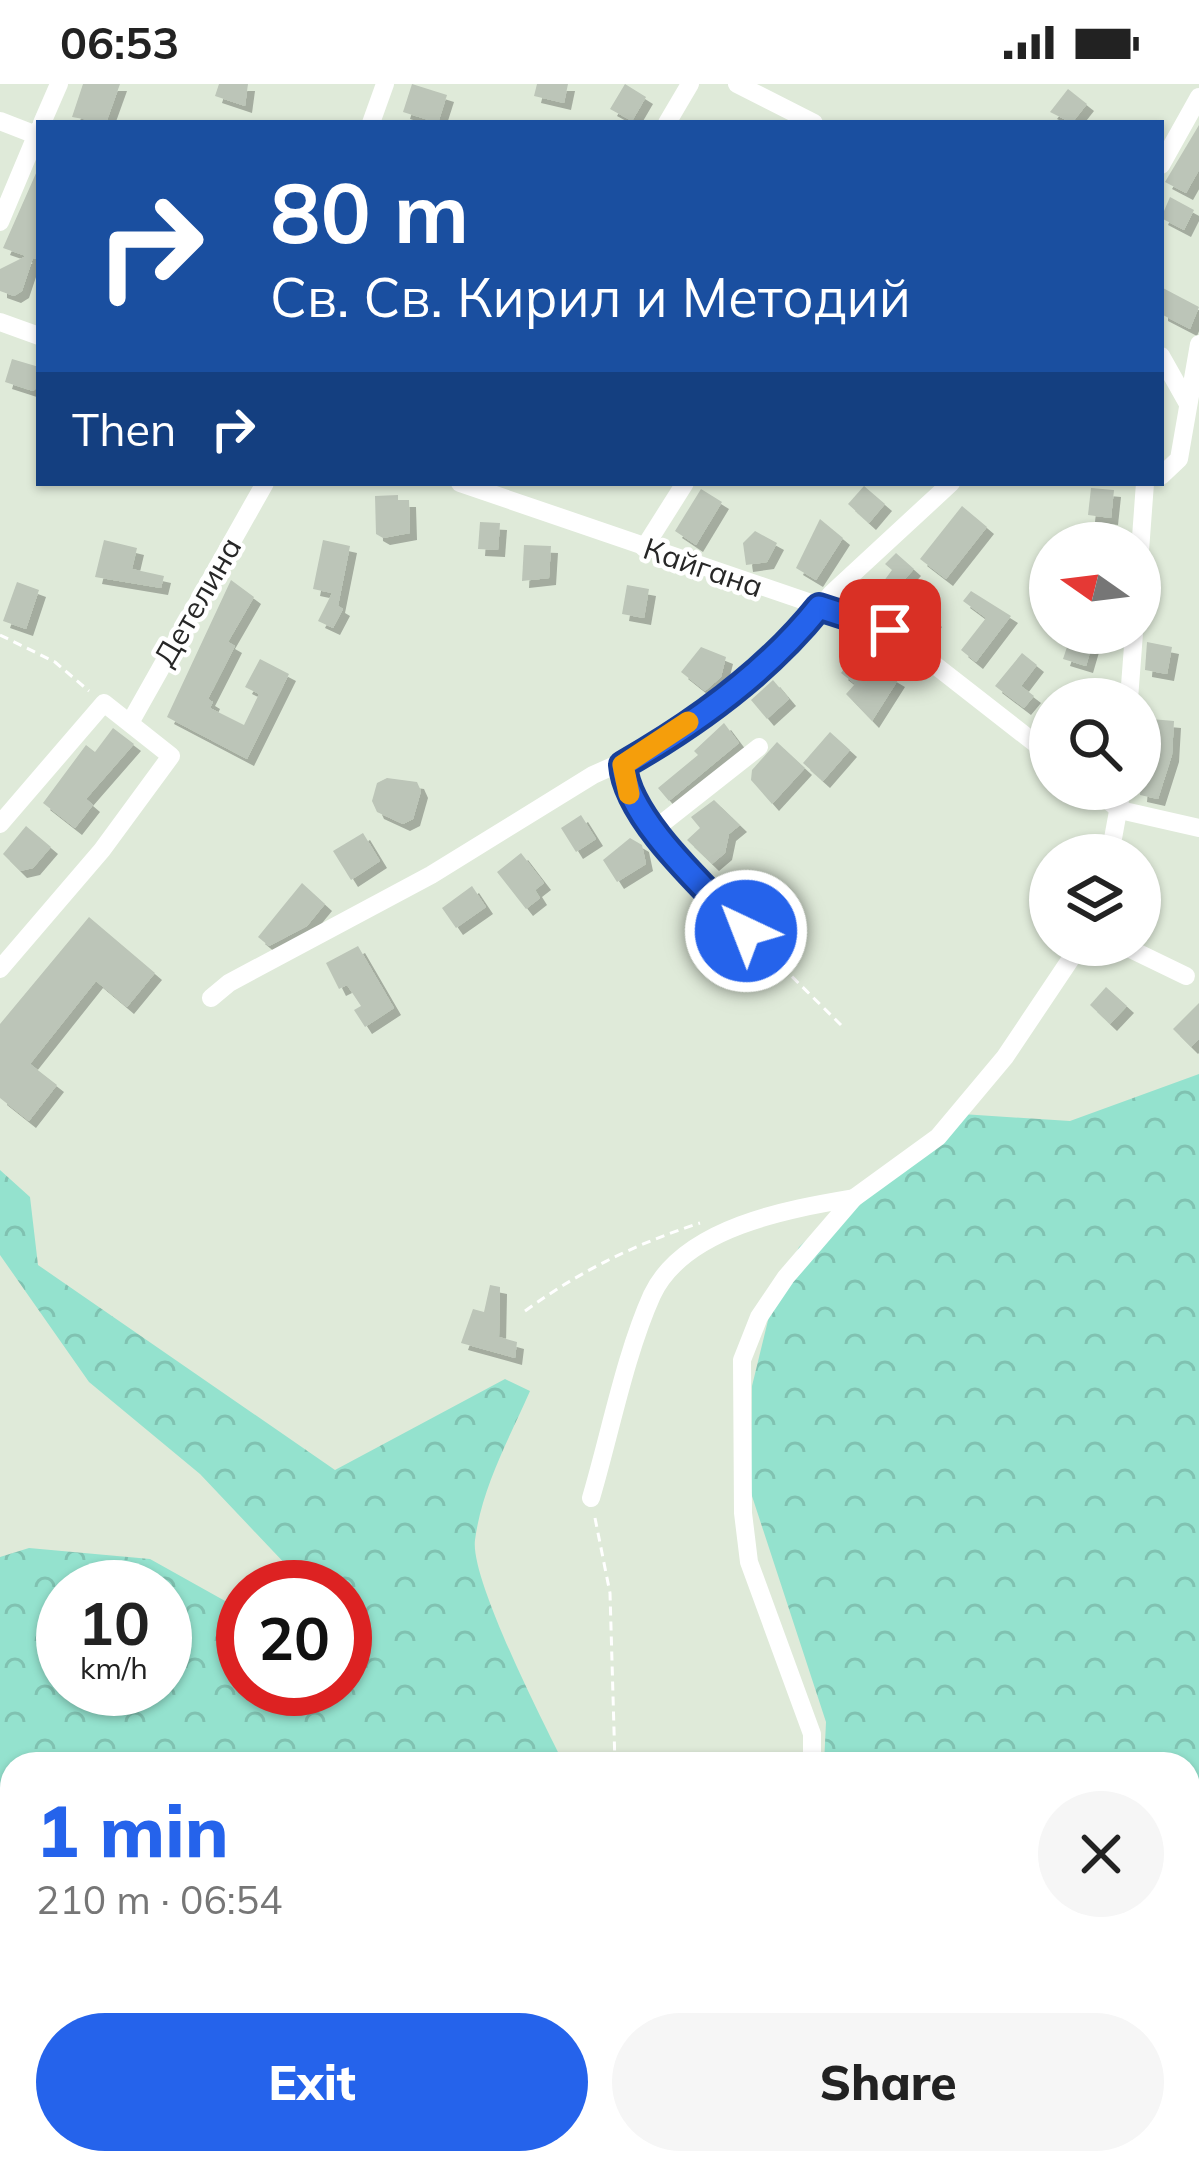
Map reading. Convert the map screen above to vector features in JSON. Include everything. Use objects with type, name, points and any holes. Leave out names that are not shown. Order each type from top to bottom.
[{"type":"street","points":[[43,120],[58,84]]},
{"type":"street","points":[[371,120],[385,84]]},
{"type":"street","points":[[669,120],[690,84]]},
{"type":"street","points":[[737,84],[808,120]]},
{"type":"street","points":[[1164,160],[1199,97]]},
{"type":"street","points":[[0,121],[36,128]]},
{"type":"street","points":[[0,222],[36,136]]},
{"type":"street","points":[[0,322],[36,335]]},
{"type":"street","points":[[1164,473],[1179,459],[1195,411],[1199,344]]},
{"type":"street","points":[[1164,361],[1195,411]]},
{"type":"street","name":"Детелина","points":[[131,721],[263,486]]},
{"type":"street","name":"Кайгана","points":[[468,486],[890,630],[1029,739]]},
{"type":"street","points":[[644,548],[683,486]]},
{"type":"street","points":[[211,998],[431,875],[592,775],[623,765],[771,660],[819,607],[948,486]]},
{"type":"street","points":[[1142,522],[1145,486]]},
{"type":"street","points":[[0,824],[104,703],[170,756],[102,850],[0,969]]},
{"type":"street","points":[[655,829],[759,747]]},
{"type":"street","points":[[623,765],[628,792],[655,829],[746,931]]},
{"type":"street","points":[[1115,834],[1120,810],[1198,824]]},
{"type":"street","points":[[1161,964],[1186,976]]},
{"type":"street","points":[[812,1752],[812,1734],[749,1562],[743,1513],[742,1360],[759,1317],[786,1276],[854,1198],[938,1137],[1005,1057],[1066,966]]},
{"type":"street","points":[[591,1498],[653,1292],[688,1254],[728,1232],[769,1216],[854,1198]]},
{"type":"path","points":[[0,635],[55,662],[104,703]]},
{"type":"path","points":[[746,931],[841,1025]]},
{"type":"path","points":[[525,1311],[575,1274],[649,1239],[704,1222]]},
{"type":"path","points":[[591,1498],[610,1593],[615,1752]]},
{"type":"green space","points":[[1199,1074],[1199,1752],[825,1752],[826,1722],[751,1493],[752,1386],[771,1308],[799,1247],[871,1181],[962,1114],[1070,1121]]},
{"type":"green space","points":[[0,1170],[30,1197],[38,1265],[335,1470],[505,1379],[530,1391],[497,1464],[475,1540],[484,1586],[558,1752],[0,1752],[0,1557],[29,1548],[152,1560],[36,1560],[36,1716],[192,1716],[192,1582],[216,1596],[216,1716],[372,1716],[372,1560],[281,1560],[200,1474],[89,1382],[0,1255]]},
{"type":"building","points":[[83,84],[120,84],[107,120],[72,117]]},
{"type":"building","points":[[219,84],[248,84],[245,106],[215,96]]},
{"type":"building","points":[[412,84],[447,95],[439,120],[403,112]]},
{"type":"building","points":[[537,84],[568,84],[564,103],[534,96]]},
{"type":"building","points":[[625,84],[646,97],[633,120],[610,109]]},
{"type":"building","points":[[1068,89],[1087,104],[1074,120],[1050,112]]},
{"type":"building","points":[[1199,125],[1199,170],[1186,193],[1165,182]]},
{"type":"building","points":[[36,173],[36,259],[22,291],[14,296],[0,291],[0,269],[26,256],[3,248]]},
{"type":"building","points":[[1170,197],[1194,210],[1184,230],[1164,220]]},
{"type":"building","points":[[1164,289],[1199,307],[1190,329],[1164,316]]},
{"type":"building","points":[[12,359],[36,366],[33,391],[5,382]]},
{"type":"building","points":[[864,486],[885,504],[869,523],[848,504]]},
{"type":"building","points":[[1091,488],[1114,490],[1111,518],[1088,515]]},
{"type":"building","points":[[701,489],[722,502],[696,545],[675,531]]},
{"type":"building","points":[[398,495],[398,500],[409,500],[410,533],[383,538],[376,534],[375,496]]},
{"type":"building","points":[[962,506],[987,527],[946,579],[920,559]]},
{"type":"building","points":[[820,519],[843,538],[816,580],[796,568]]},
{"type":"building","points":[[480,522],[500,523],[498,550],[478,549]]},
{"type":"building","points":[[755,531],[777,543],[767,562],[746,565],[743,543]]},
{"type":"building","points":[[104,540],[137,548],[132,569],[164,576],[161,588],[95,577]]},
{"type":"building","points":[[323,540],[350,546],[338,606],[343,609],[333,628],[318,621],[332,593],[313,589]]},
{"type":"building","points":[[524,545],[551,546],[549,578],[522,581]]},
{"type":"building","points":[[896,553],[914,569],[895,590],[935,620],[922,638],[869,601],[892,570],[885,564]]},
{"type":"building","points":[[231,580],[254,597],[228,642],[235,646],[208,699],[213,702],[210,708],[244,725],[259,694],[245,687],[260,659],[289,674],[247,759],[167,717]]},
{"type":"building","points":[[17,582],[39,590],[26,629],[3,621]]},
{"type":"building","points":[[627,585],[649,589],[644,618],[622,614]]},
{"type":"building","points":[[971,591],[1011,616],[976,662],[961,650],[986,618],[963,601]]},
{"type":"building","points":[[1161,645],[1172,647],[1167,674],[1145,670],[1146,654],[1161,654]]},
{"type":"building","points":[[701,647],[726,657],[721,677],[705,691],[681,672]]},
{"type":"building","points":[[1022,653],[1037,665],[1021,686],[1029,692],[1024,708],[995,686]]},
{"type":"building","points":[[1065,654],[1090,654],[1086,666],[1063,659]]},
{"type":"building","points":[[855,655],[898,680],[872,721],[846,694],[855,684],[841,673]]},
{"type":"building","points":[[773,680],[789,699],[767,719],[751,700]]},
{"type":"building","points":[[1161,720],[1174,721],[1172,755],[1161,790]]},
{"type":"building","points":[[724,723],[739,743],[669,801],[658,788],[698,755],[694,751]]},
{"type":"building","points":[[113,728],[134,744],[86,799],[93,805],[75,828],[43,803],[86,745],[95,752]]},
{"type":"building","points":[[830,732],[850,750],[823,781],[803,763]]},
{"type":"building","points":[[777,742],[805,768],[772,804],[751,780],[752,770]]},
{"type":"building","points":[[387,778],[417,782],[421,791],[413,819],[403,824],[377,812],[372,801],[377,783]]},
{"type":"building","points":[[714,800],[740,825],[729,834],[725,853],[712,864],[687,840],[700,828],[691,817]]},
{"type":"building","points":[[581,815],[596,839],[576,852],[561,828]]},
{"type":"building","points":[[26,826],[51,847],[33,868],[20,871],[3,854]]},
{"type":"building","points":[[363,833],[380,861],[351,880],[333,851]]},
{"type":"building","points":[[630,838],[642,845],[646,864],[617,882],[603,860]]},
{"type":"building","points":[[521,853],[544,883],[535,890],[540,898],[526,909],[497,872]]},
{"type":"building","points":[[302,883],[325,904],[307,926],[269,946],[258,937]]},
{"type":"building","points":[[472,886],[486,907],[456,928],[442,908]]},
{"type":"building","points":[[89,917],[155,973],[127,1007],[96,981],[30,1064],[57,1085],[29,1121],[0,1098],[0,1024]]},
{"type":"building","points":[[358,946],[394,1008],[365,1027],[354,1010],[361,1006],[347,985],[339,989],[326,963]]},
{"type":"building","points":[[1106,987],[1127,1006],[1110,1024],[1090,1005]]},
{"type":"building","points":[[1199,1003],[1199,1039],[1191,1047],[1173,1029]]},
{"type":"building","points":[[490,1285],[500,1287],[499,1337],[517,1342],[515,1358],[461,1343],[473,1309],[484,1312]]},
{"type":"slow traffic","points":[[629,794],[623,765],[688,722]]},
{"type":"route","points":[[746,931],[655,829],[628,792],[623,765],[738,687],[788,646],[819,607],[890,630]]}]
